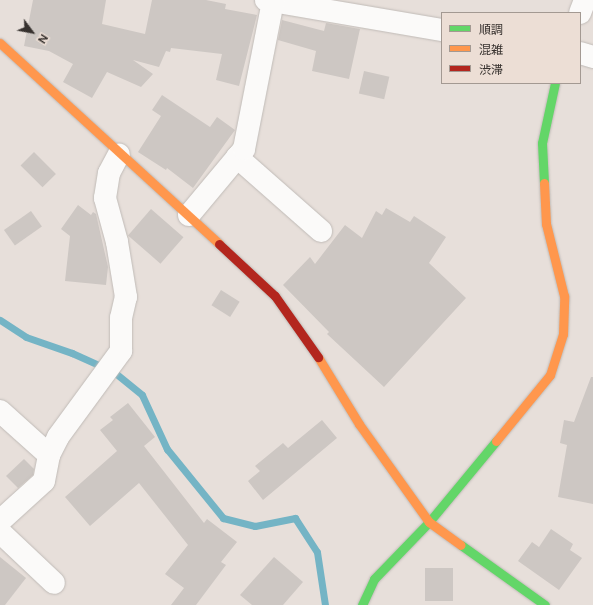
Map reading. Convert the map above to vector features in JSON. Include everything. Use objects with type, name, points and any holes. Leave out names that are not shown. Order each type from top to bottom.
[{"type":"street","points":[[580,12],[585,0]]},
{"type":"street","points":[[189,215],[244,149],[270,1],[441,30]]},
{"type":"street","points":[[0,43],[119,154],[189,215],[275,296],[306,338],[359,424],[429,522],[545,605]]},
{"type":"street","points":[[581,53],[593,57]]},
{"type":"street","points":[[362,605],[374,579],[429,522],[550,375],[563,334],[564,296],[546,224],[542,143],[555,84]]},
{"type":"street","points":[[0,521],[44,481],[49,455],[58,437],[121,351],[121,318],[126,296],[117,242],[105,198],[109,173],[119,154]]},
{"type":"street","points":[[237,157],[321,231]]},
{"type":"street","points":[[0,411],[49,455]]},
{"type":"street","points":[[0,532],[54,583]]},
{"type":"building","points":[[33,0],[106,0],[102,24],[145,34],[152,0],[206,0],[226,4],[225,9],[257,15],[239,86],[216,80],[222,54],[171,48],[170,52],[166,51],[159,67],[133,60],[153,74],[141,87],[107,72],[92,98],[63,82],[73,64],[49,51],[24,46]]},
{"type":"building","points":[[282,20],[324,31],[326,23],[360,29],[349,79],[312,71],[316,51],[278,40]]},
{"type":"building","points":[[364,71],[389,77],[384,99],[359,93]]},
{"type":"building","points":[[162,95],[210,127],[217,117],[235,130],[193,188],[167,168],[166,170],[138,152],[161,116],[152,110]]},
{"type":"building","points":[[34,152],[56,174],[42,187],[21,165]]},
{"type":"building","points":[[78,205],[91,215],[93,212],[96,214],[108,267],[106,285],[65,281],[70,236],[61,229]]},
{"type":"building","points":[[386,208],[410,222],[414,216],[446,237],[429,263],[466,298],[384,387],[327,334],[329,332],[283,285],[310,257],[315,264],[345,225],[362,238],[376,211],[382,215]]},
{"type":"building","points":[[151,209],[183,237],[160,264],[128,235]]},
{"type":"building","points":[[31,211],[42,227],[15,245],[4,230]]},
{"type":"building","points":[[221,290],[240,302],[230,317],[211,305]]},
{"type":"building","points":[[591,377],[593,377],[593,504],[558,497],[567,445],[560,443],[564,420],[574,422]]},
{"type":"building","points":[[128,403],[155,437],[144,446],[204,523],[207,519],[237,542],[221,562],[226,565],[196,605],[171,605],[184,588],[165,574],[188,545],[139,483],[90,526],[65,497],[117,451],[100,430],[113,420],[110,417]]},
{"type":"building","points":[[322,420],[337,438],[263,500],[248,481],[260,471],[255,466],[283,443],[288,448]]},
{"type":"building","points":[[24,459],[34,469],[33,475],[18,488],[6,476]]},
{"type":"building","points":[[551,529],[573,544],[570,550],[582,558],[559,590],[518,561],[532,542],[539,547]]},
{"type":"building","points":[[0,557],[26,578],[5,605],[0,605]]},
{"type":"building","points":[[274,557],[303,582],[283,605],[252,605],[240,595]]},
{"type":"building","points":[[425,568],[453,568],[453,601],[425,601]]},
{"type":"waterway","points":[[0,320],[26,337],[72,353],[114,372],[142,395],[167,449],[223,518],[255,526],[295,518],[317,552],[325,605]]},
{"type":"traffic: fast","points":[[544,183],[542,143],[555,84]]},
{"type":"traffic: fast","points":[[362,605],[374,579],[429,522],[496,441]]},
{"type":"traffic: fast","points":[[461,545],[545,605]]},
{"type":"traffic: slow","points":[[0,43],[219,244]]},
{"type":"traffic: slow","points":[[496,441],[550,375],[563,334],[564,296],[546,224],[544,183]]},
{"type":"traffic: slow","points":[[318,357],[359,424],[429,522],[461,545]]},
{"type":"traffic: jam","points":[[219,244],[275,296],[318,357]]}]
